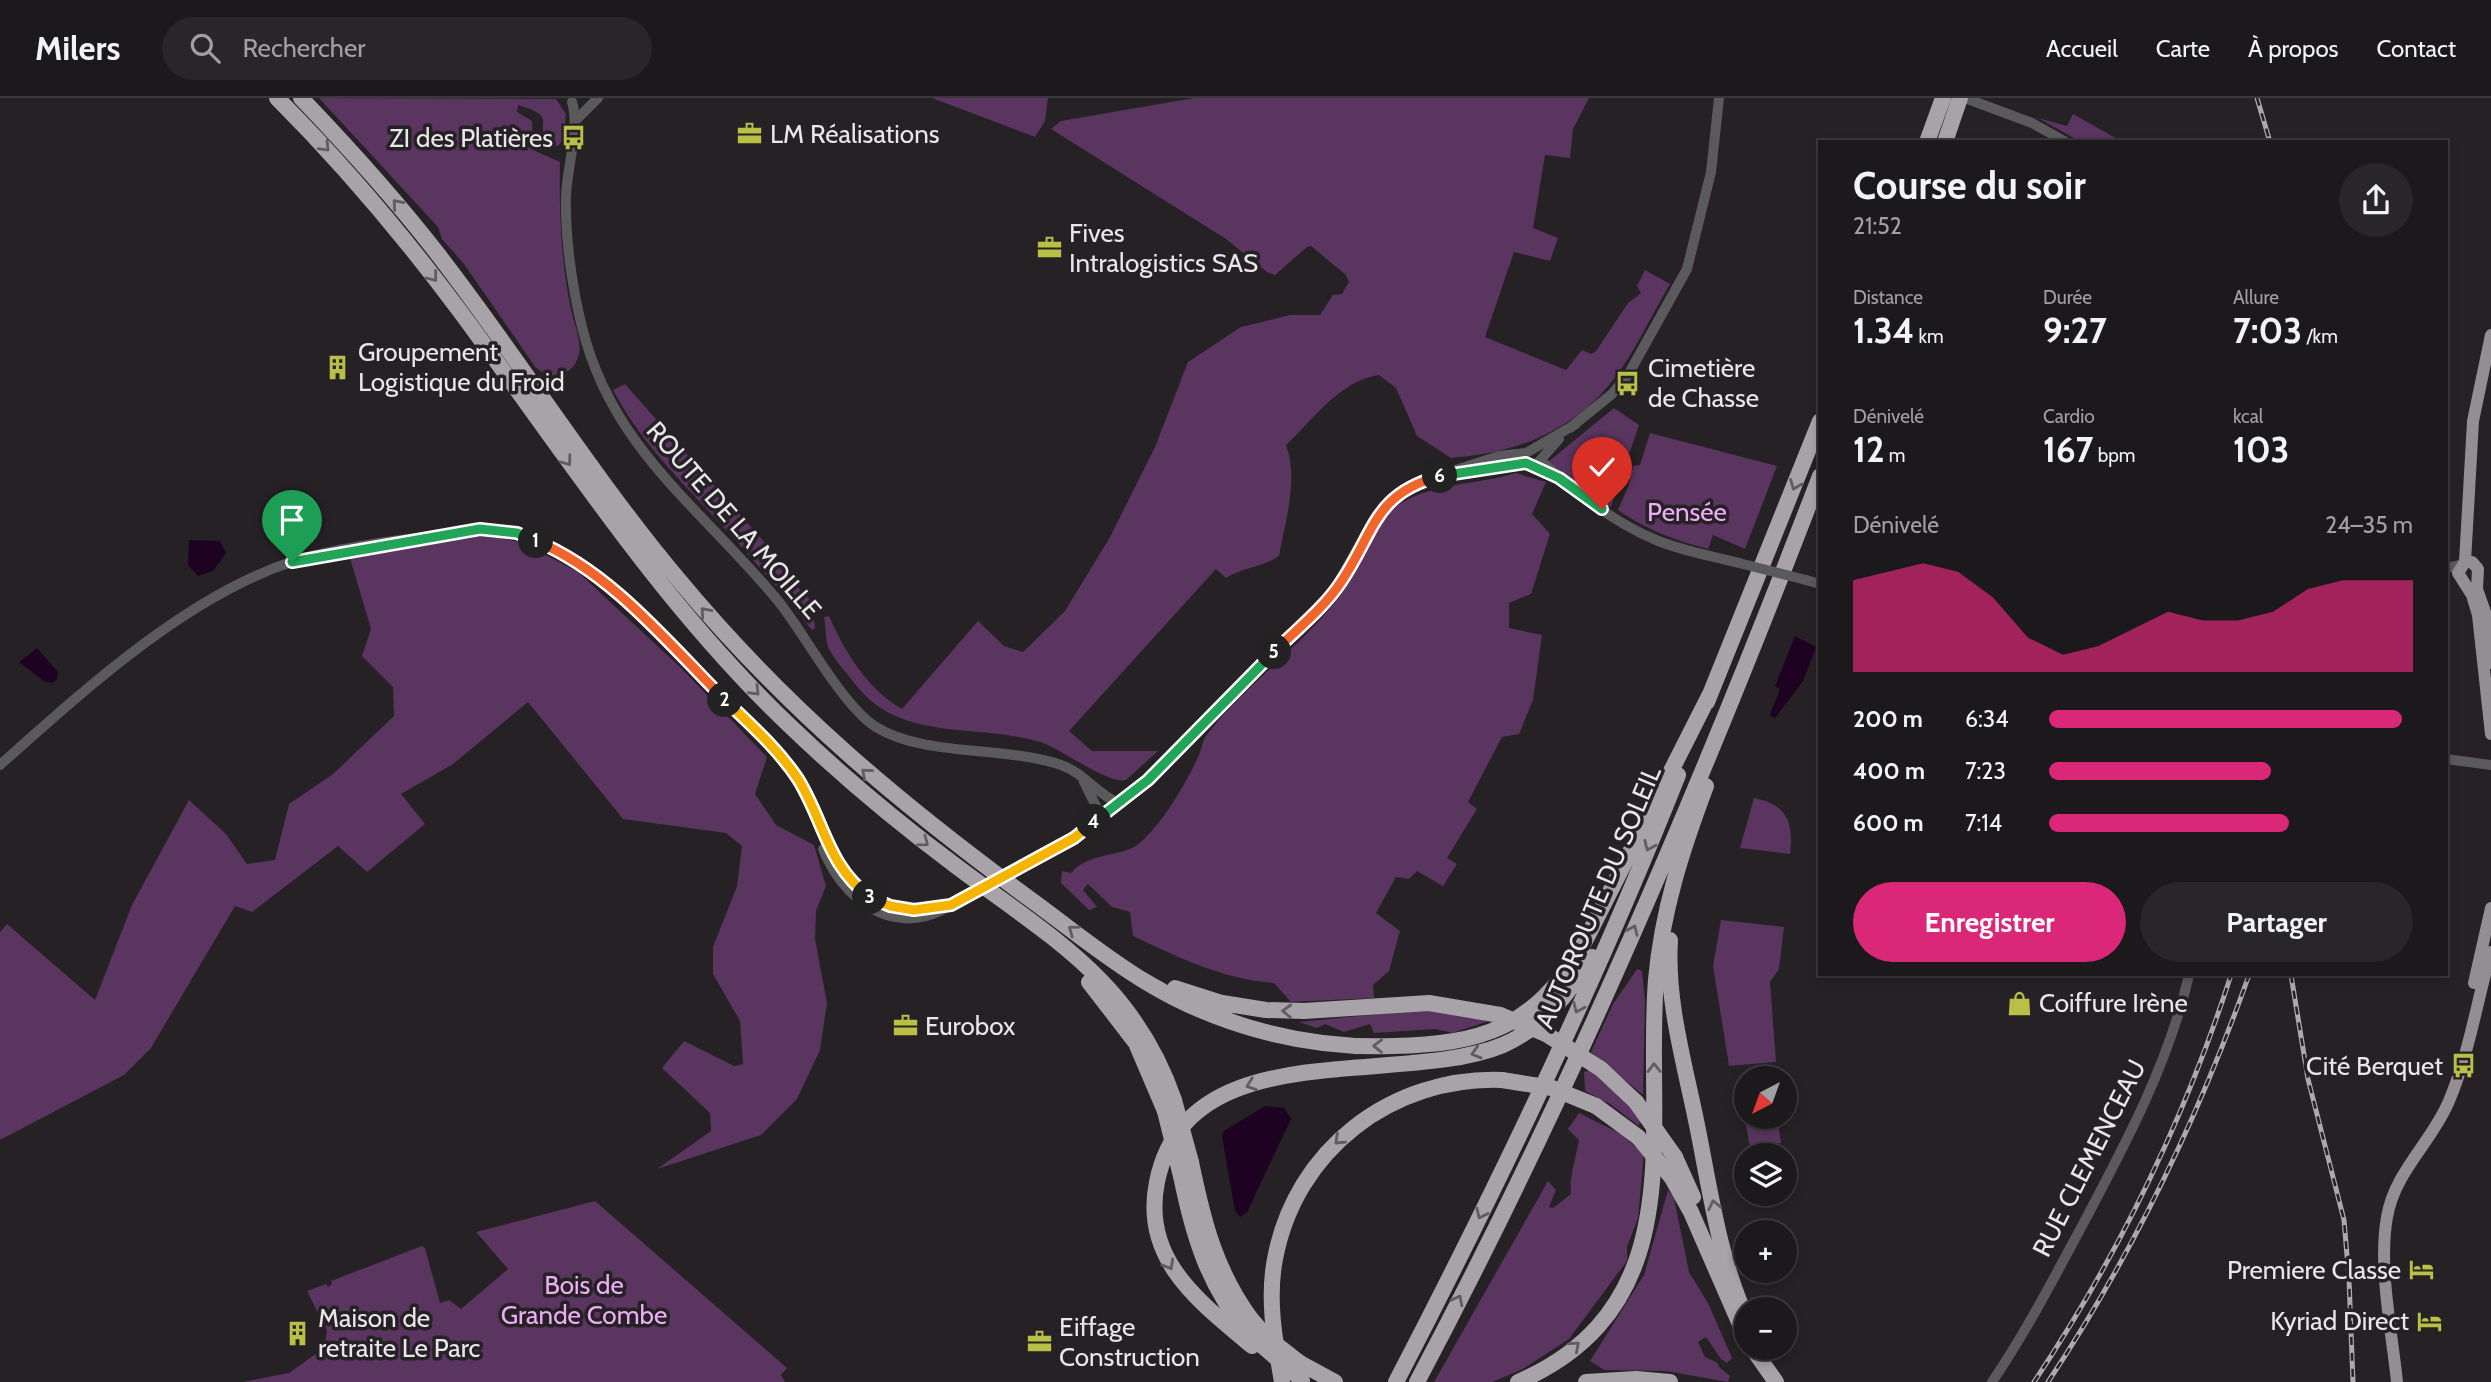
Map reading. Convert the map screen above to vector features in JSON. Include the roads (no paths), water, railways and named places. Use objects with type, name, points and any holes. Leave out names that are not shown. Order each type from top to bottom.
[{"type":"highway","points":[[277,98],[351,176],[420,259],[603,511],[692,623],[765,701],[873,801],[958,868],[1054,937],[1106,984],[1149,1042],[1191,1162],[1210,1245],[1230,1290],[1251,1319],[1300,1363],[1335,1382]]},
{"type":"highway","points":[[301,98],[363,164],[437,253],[647,541],[738,649],[810,722],[883,788],[1142,980],[1175,998],[1240,1025],[1287,1037],[1383,1047],[1431,1044],[1494,1030],[1536,1007],[1567,971],[1712,692]]},
{"type":"highway","points":[[1945,140],[1960,98]]},
{"type":"highway","points":[[1928,140],[1942,100]]},
{"type":"highway","name":"AUTOROUTE DU SOLEIL","points":[[1396,1382],[1487,1201],[1625,901],[1818,426]]},
{"type":"highway","name":"AUTOROUTE DU SOLEIL","points":[[1417,1382],[1496,1225],[1635,926],[1772,600],[1818,481]]},
{"type":"highway","points":[[1518,1382],[1565,1354],[1600,1321],[1627,1281],[1646,1235],[1655,1171],[1657,970],[1670,892],[1686,837],[1761,645],[1772,600]]},
{"type":"highway","points":[[1686,837],[1685,863],[1670,942],[1672,999],[1723,1250],[1739,1297]]},
{"type":"highway","points":[[1303,1381],[1182,1284],[1160,1245],[1154,1209],[1158,1178],[1168,1152],[1189,1122],[1228,1095],[1271,1078],[1323,1069],[1455,1059],[1517,1038],[1537,1025],[1564,998],[1625,901]]},
{"type":"highway","points":[[1099,949],[1174,987],[1235,1006],[1292,1011],[1429,1003],[1500,1015],[1546,1034],[1601,1069],[1636,1102],[1675,1157],[1701,1219],[1714,1263]]},
{"type":"highway","points":[[1282,1382],[1272,1319],[1275,1259],[1291,1206],[1311,1171],[1346,1133],[1395,1101],[1456,1081],[1502,1080],[1552,1088],[1596,1106],[1638,1137],[1672,1178],[1734,1310]]},
{"type":"highway","points":[[1170,1105],[1181,1176],[1205,1265],[1226,1305],[1252,1342]]},
{"type":"highway","points":[[1761,1360],[1778,1382]]},
{"type":"highway","points":[[1768,1360],[1778,1382]]},
{"type":"highway","points":[[1586,1382],[1670,1382]]},
{"type":"main road","points":[[2489,647],[2486,647],[2463,571],[2468,531],[2473,421],[2491,335]]},
{"type":"main road","points":[[2463,571],[2486,615],[2491,663]]},
{"type":"main road","points":[[2479,624],[2491,734]]},
{"type":"main road","points":[[2397,1382],[2384,1241],[2387,1216],[2395,1191],[2420,1148],[2455,1063],[2491,908]]},
{"type":"main road","points":[[2420,1148],[2438,1126],[2451,1098],[2491,952]]},
{"type":"main road","points":[[2388,1294],[2405,1382]]},
{"type":"street","points":[[812,809],[833,873],[865,906],[899,919],[932,915],[1074,838],[1148,780],[1333,592],[1386,504],[1409,488],[1457,471],[1533,459],[1612,394],[1628,375],[1688,269],[1712,172],[1719,98]]},
{"type":"street","points":[[1965,98],[2014,116],[2062,140]]},
{"type":"street","points":[[570,100],[583,105],[596,100]]},
{"type":"street","name":"ROUTE DE LA MOILLE","points":[[570,100],[577,119],[569,153],[566,198],[581,325],[604,392],[642,453],[757,576],[797,625],[852,703],[876,726],[913,741],[1038,759],[1062,766],[1118,803]]},
{"type":"street","points":[[577,119],[596,100]]},
{"type":"street","points":[[1533,459],[1642,534],[1659,542],[1818,583]]},
{"type":"street","points":[[0,765],[105,671],[180,621],[264,573],[292,562],[334,552],[480,529],[517,533],[545,545],[597,576],[775,750],[799,781],[841,870],[855,886],[874,900]]},
{"type":"street","points":[[2448,759],[2491,765]]},
{"type":"street","points":[[1079,775],[1094,796],[1101,816]]},
{"type":"street","points":[[843,885],[848,885],[860,896],[890,906],[914,910],[955,903]]},
{"type":"street","name":"RUE CLEMENCEAU","points":[[1992,1382],[2011,1353],[2134,1129],[2166,1057],[2189,976]]},
{"type":"railway","points":[[2257,98],[2269,140]]},
{"type":"railway","points":[[2034,1382],[2094,1285],[2147,1185],[2193,1081],[2231,976]]},
{"type":"railway","points":[[2048,1382],[2107,1286],[2161,1184],[2208,1080],[2249,976]]},
{"type":"railway","points":[[2291,976],[2308,1079],[2344,1220],[2353,1382]]},
{"type":"place","name":"LM Réalisations","points":[[750,134]]},
{"type":"place","name":"ZI des Platières","points":[[573,138]]},
{"type":"place","name":"Fives Intralogistics SAS","points":[[1049,248]]},
{"type":"place","name":"Groupement Logistique du Froid","points":[[338,367]]},
{"type":"place","name":"Cimetière de Chasse","points":[[1628,383]]},
{"type":"place","name":"Coiffure Irène","points":[[2019,1003]]},
{"type":"place","name":"Eurobox","points":[[905,1026]]},
{"type":"place","name":"Cité Berquet","points":[[2463,1066]]},
{"type":"place","name":"Premiere Classe","points":[[2421,1270]]},
{"type":"place","name":"Kyriad Direct","points":[[2429,1321]]},
{"type":"place","name":"Maison de retraite Le Parc","points":[[298,1333]]},
{"type":"place","name":"Eiffage Construction","points":[[1039,1342]]},
{"type":"park label","name":"Pensée","points":[[1687,512]]},
{"type":"park label","name":"Bois de Grande Combe","points":[[584,1300]]}]
